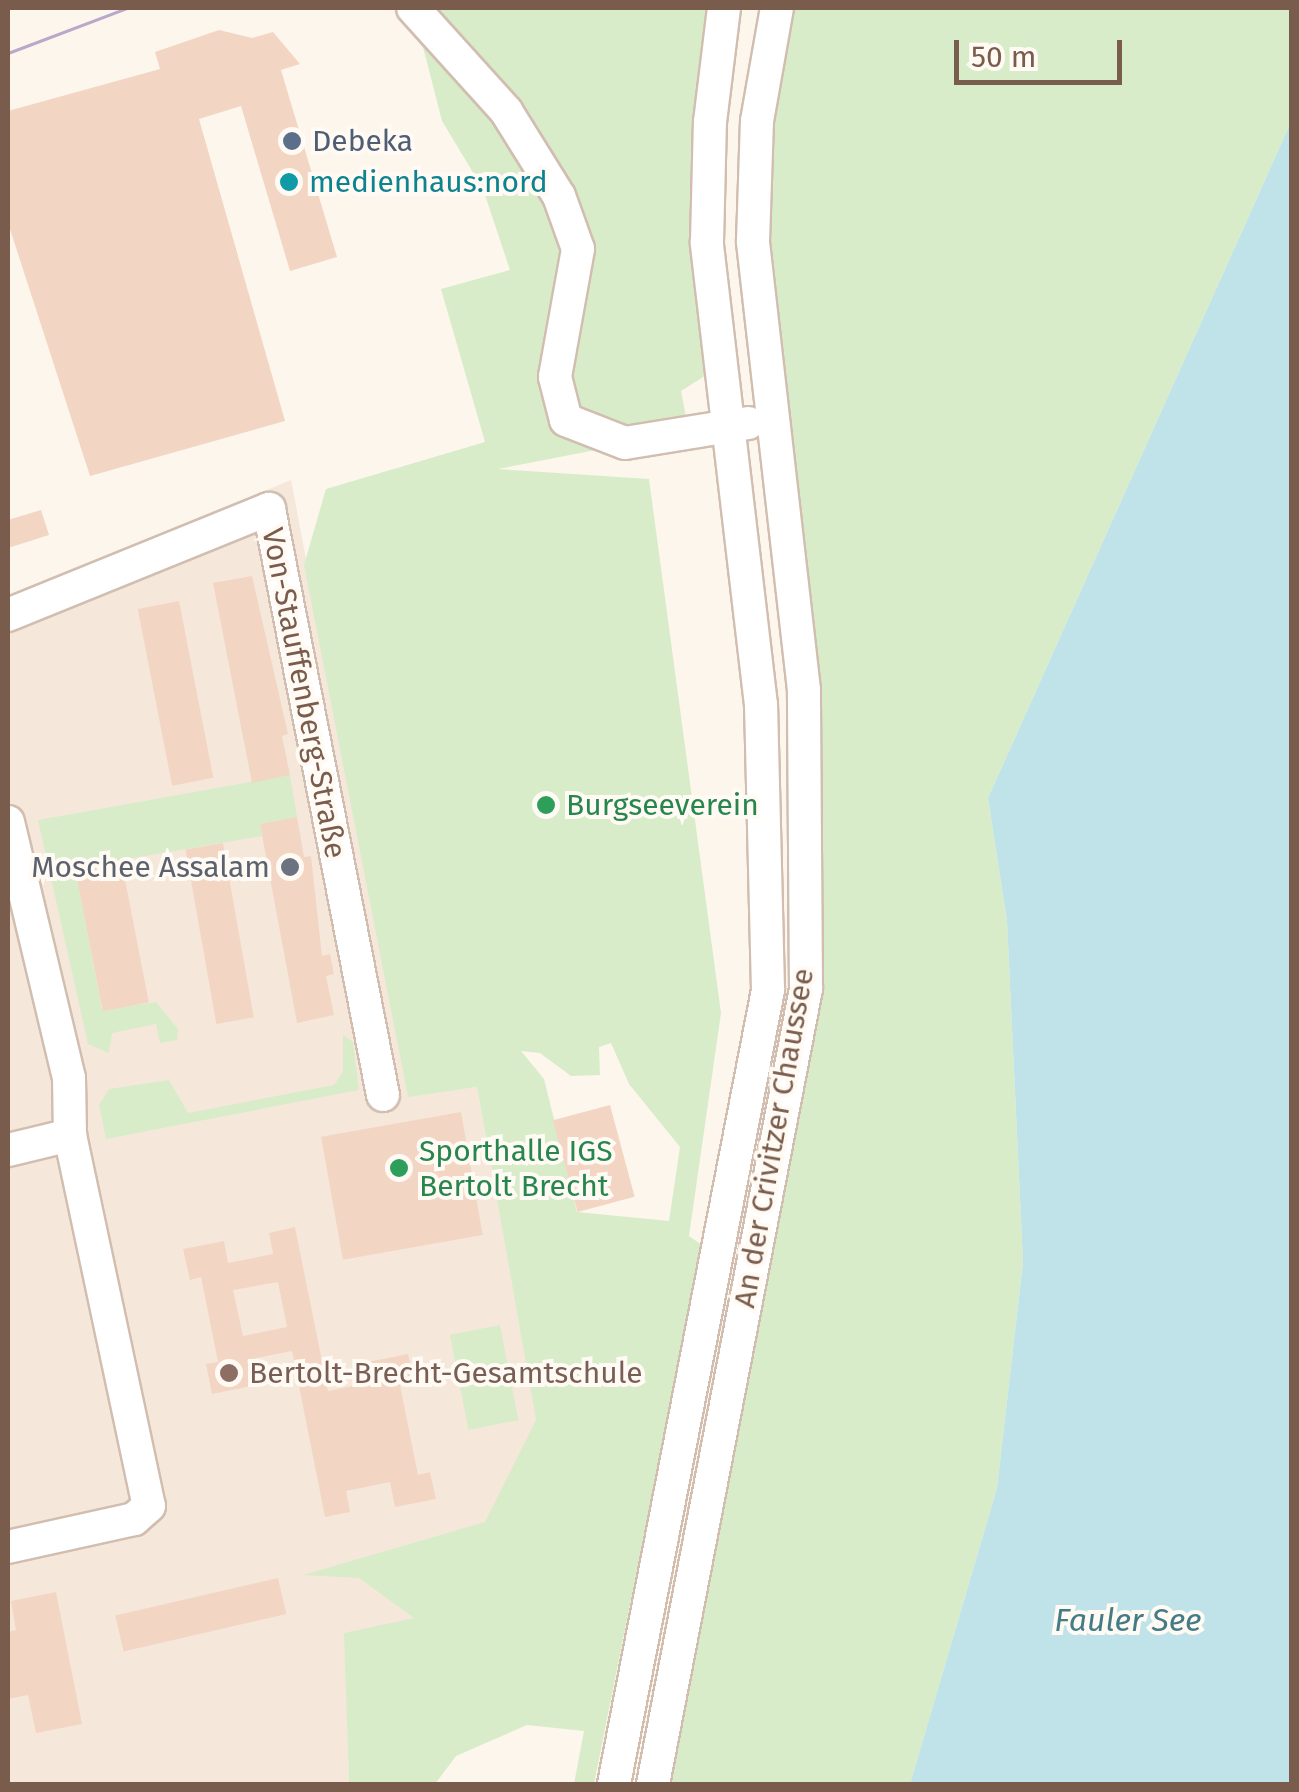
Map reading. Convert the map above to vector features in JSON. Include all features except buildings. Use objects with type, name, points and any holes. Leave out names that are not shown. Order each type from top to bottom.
[{"type":"street","points":[[413,8],[506,111],[565,214],[578,249],[555,376],[566,420],[625,442],[768,421]]},
{"type":"street","name":"An der Crivitzer Chaussee","points":[[614,1784],[768,990],[761,706],[707,242],[724,8]]},
{"type":"street","name":"An der Crivitzer Chaussee","points":[[653,1784],[806,989],[804,690],[768,421],[753,241],[758,122],[777,8]]},
{"type":"street","name":"Von-Stauffenberg-Straße","points":[[8,614],[269,509],[383,1095]]},
{"type":"street","points":[[8,822],[69,1078],[70,1135],[149,1506],[134,1519],[8,1547]]},
{"type":"street","points":[[8,1150],[70,1135]]},
{"type":"shaded area","points":[[291,480],[408,1096],[477,1087],[568,1597],[345,1633],[349,1784],[8,1784],[8,596]]},
{"type":"green space","points":[[413,8],[724,8],[719,367],[681,391],[689,432],[498,469],[649,479],[721,1013],[689,1236],[702,1245],[594,1784],[574,1784],[584,1731],[527,1725],[456,1756],[435,1784],[349,1784],[344,1633],[414,1618],[359,1578],[303,1575],[485,1522],[536,1420],[477,1087],[408,1097],[304,565],[326,489],[485,442],[441,289],[510,270],[483,189],[442,121]],"holes":[[[611,1043],[629,1084],[680,1147],[669,1221],[577,1212],[544,1079],[521,1051],[540,1053],[571,1076],[600,1075],[599,1047]]]},
{"type":"green space","points":[[793,8],[1291,8],[1291,122],[988,798],[1007,921],[1023,1262],[997,1488],[910,1784],[671,1784],[803,1064],[806,989],[757,121]]},
{"type":"green space","points":[[290,775],[297,817],[260,824],[262,836],[75,868],[102,1010],[156,1002],[178,1029],[177,1040],[160,1043],[156,1024],[112,1033],[109,1053],[88,1044],[38,820]]},
{"type":"green space","points":[[343,1035],[353,1042],[359,1090],[106,1139],[99,1105],[109,1089],[169,1080],[188,1113],[334,1085],[343,1072]]},
{"type":"green space","points":[[500,1325],[519,1420],[468,1430],[450,1335]]},
{"type":"water","name":"Fauler See","points":[[1291,122],[1291,1784],[910,1784],[997,1488],[1023,1262],[1007,921],[988,798]]},
{"type":"tram line","points":[[8,53],[127,8]]},
{"type":"place","name":"Debeka","points":[[292,141]]},
{"type":"place","name":"medienhaus:nord","points":[[289,182]]},
{"type":"place","name":"Burgseeverein","points":[[546,805]]},
{"type":"place","name":"Moschee Assalam","points":[[290,867]]},
{"type":"place","name":"Sporthalle IGS Bertolt Brecht","points":[[399,1168]]},
{"type":"place","name":"Bertolt-Brecht-Gesamtschule","points":[[229,1373]]}]
